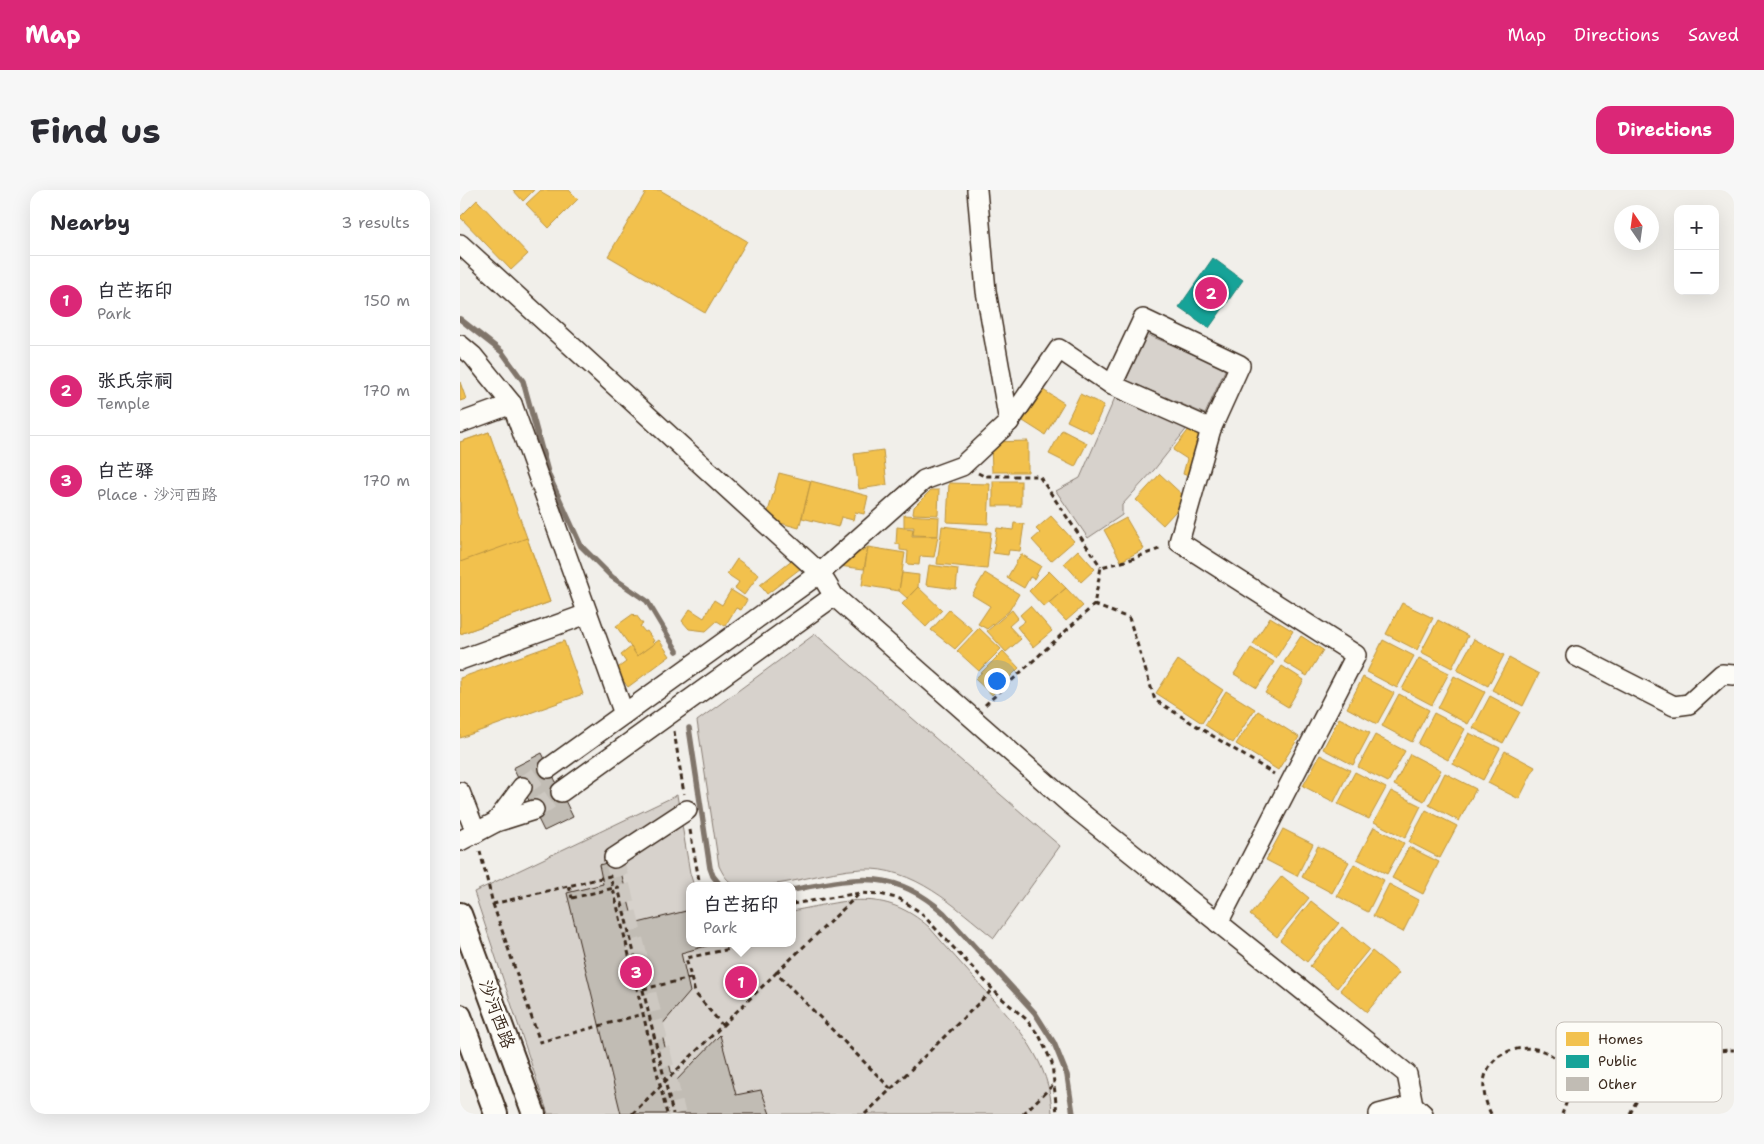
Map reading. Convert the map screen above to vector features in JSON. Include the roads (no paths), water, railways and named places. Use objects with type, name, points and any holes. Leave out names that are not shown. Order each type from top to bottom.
[{"type":"main road","name":"沙河西路","points":[[460,914],[534,1114]]},
{"type":"main road","name":"沙河西路","points":[[460,1016],[496,1114]]},
{"type":"street","points":[[976,190],[986,291],[1009,422]]},
{"type":"street","points":[[460,244],[820,573],[834,596],[1070,804],[1407,1074],[1418,1109],[1379,1114]]},
{"type":"street","points":[[1112,385],[1143,318],[1240,364],[1211,429],[1179,542],[1356,655],[1218,923]]},
{"type":"street","points":[[460,344],[473,356],[512,404],[624,714]]},
{"type":"street","points":[[549,768],[820,573],[924,480],[962,466],[1009,422],[1059,349],[1112,385],[1211,429]]},
{"type":"street","points":[[460,423],[512,404]]},
{"type":"street","points":[[560,792],[834,596]]},
{"type":"street","points":[[460,660],[587,614]]},
{"type":"street","points":[[1576,656],[1674,706],[1689,704],[1722,674],[1734,675]]},
{"type":"street","points":[[496,822],[522,787]]},
{"type":"street","points":[[460,792],[468,837],[496,822],[534,810]]},
{"type":"street","points":[[614,858],[687,810]]},
{"type":"waterway","points":[[460,319],[502,352],[523,381],[549,476],[581,546],[612,577],[647,601],[677,651]]},
{"type":"waterway","points":[[689,728],[710,868],[718,882]]},
{"type":"waterway","points":[[796,889],[854,880],[890,882],[907,888],[925,898],[944,913],[1035,1013],[1054,1043],[1067,1075],[1073,1114]]},
{"type":"tunnel","points":[[522,787],[549,768]]},
{"type":"tunnel","points":[[534,810],[561,792]]},
{"type":"tunnel","points":[[614,858],[676,1114]]},
{"type":"place","name":"张氏宗祠","points":[[1211,293]]},
{"type":"place","name":"白芒驿","points":[[636,972]]},
{"type":"place","name":"白芒拓印","points":[[741,982]]}]
